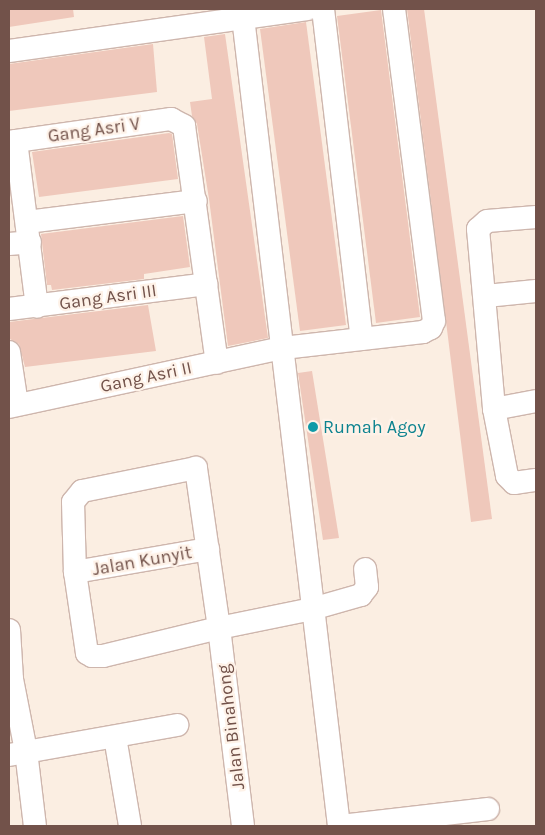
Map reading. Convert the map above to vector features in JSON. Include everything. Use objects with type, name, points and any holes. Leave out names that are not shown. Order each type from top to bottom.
[{"type":"street","points":[[9,51],[159,19],[307,9]]},
{"type":"street","points":[[323,9],[362,340]]},
{"type":"street","name":"Gang Asri II","points":[[13,405],[283,348],[423,332],[431,328],[434,321],[394,9]]},
{"type":"street","points":[[243,12],[312,609],[340,826],[488,809]]},
{"type":"street","name":"Gang Asri V","points":[[13,141],[171,119],[179,120],[186,130],[196,201]]},
{"type":"street","points":[[13,141],[22,236],[37,307]]},
{"type":"street","points":[[22,236],[196,201],[217,363]]},
{"type":"street","points":[[536,217],[487,221],[479,226],[494,409],[508,478],[514,483],[536,480]]},
{"type":"street","name":"Gang Asri III","points":[[9,309],[37,307],[206,284]]},
{"type":"street","points":[[486,296],[536,291]]},
{"type":"street","points":[[9,352],[13,405]]},
{"type":"street","points":[[494,409],[536,401]]},
{"type":"street","name":"Jalan Binahong","points":[[75,572],[73,502],[76,495],[190,467],[196,468],[219,628],[243,826]]},
{"type":"street","name":"Jalan Kunyit","points":[[75,572],[208,549]]},
{"type":"street","points":[[75,572],[87,654],[98,657],[219,628],[312,609],[365,593],[365,569]]},
{"type":"street","points":[[9,630],[17,753],[35,826]]},
{"type":"street","points":[[17,753],[177,725]]},
{"type":"street","points":[[115,737],[130,826]]},
{"type":"building","points":[[9,9],[73,9],[74,17],[9,27]]},
{"type":"building","points":[[407,9],[424,9],[492,519],[471,522]]},
{"type":"building","points":[[381,10],[420,317],[376,323],[337,16]]},
{"type":"building","points":[[306,22],[346,325],[300,331],[260,29]]},
{"type":"building","points":[[225,34],[268,338],[228,346],[209,199],[197,124],[192,116],[190,102],[212,99],[204,37]]},
{"type":"building","points":[[153,44],[157,92],[9,111],[9,64]]},
{"type":"building","points":[[172,134],[178,179],[39,197],[32,152]]},
{"type":"building","points":[[183,216],[190,267],[144,274],[144,279],[52,290],[51,285],[47,285],[41,234]]},
{"type":"building","points":[[148,305],[156,351],[25,367],[19,344],[10,339],[9,322]]},
{"type":"building","points":[[312,371],[339,538],[323,540],[298,373]]},
{"type":"place","name":"Rumah Agoy","points":[[313,427]]}]
